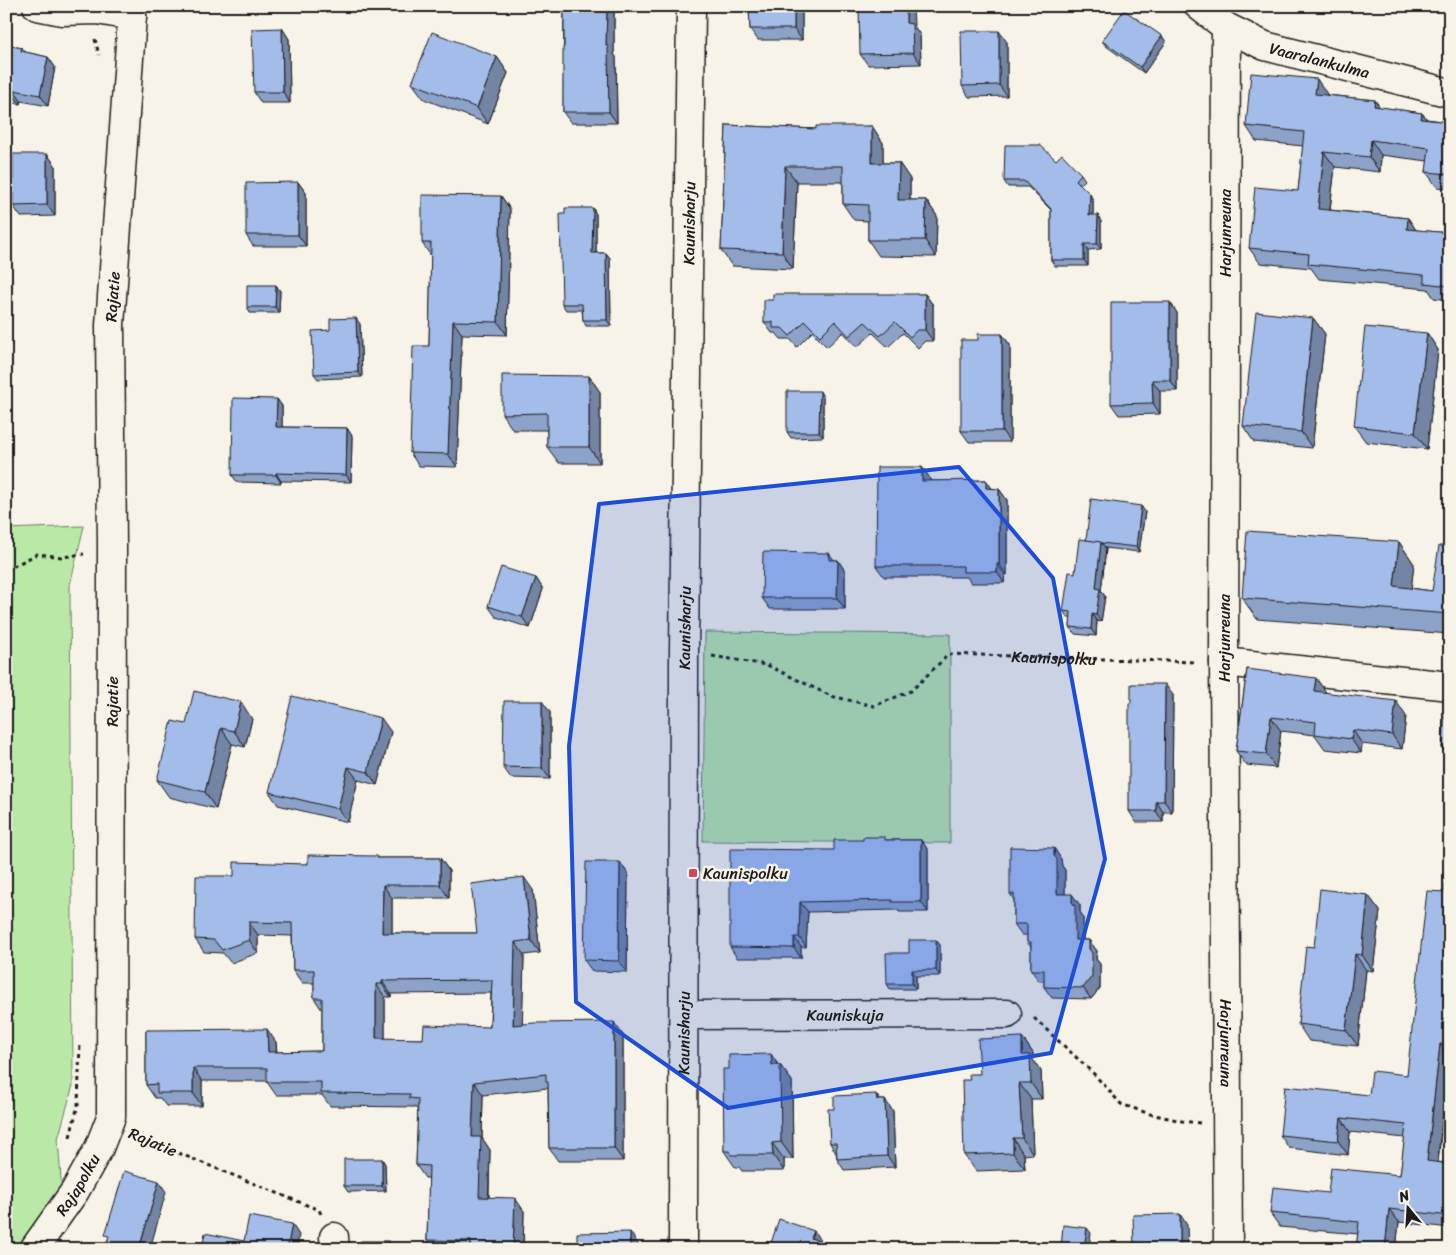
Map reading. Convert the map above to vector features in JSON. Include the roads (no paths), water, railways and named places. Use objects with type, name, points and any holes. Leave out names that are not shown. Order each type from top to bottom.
[{"type":"street","name":"Kaunisharju","points":[[683,1249],[684,651],[691,6]]},
{"type":"street","name":"Vaaralankulma","points":[[1199,6],[1226,27],[1265,46],[1450,93]]},
{"type":"street","points":[[54,8],[133,9]]},
{"type":"street","name":"Rajatie","points":[[111,1116],[112,546],[110,325],[133,9]]},
{"type":"street","name":"Harjunreuna","points":[[1226,27],[1224,662],[1228,1249]]},
{"type":"street","points":[[1224,662],[1450,686]]},
{"type":"street","name":"Kauniskuja","points":[[684,1015],[1007,1014]]},
{"type":"street","name":"Rajapolku","points":[[34,1249],[75,1191],[99,1148],[111,1116]]},
{"type":"place","name":"Kaunispolku","points":[[693,873]]}]
